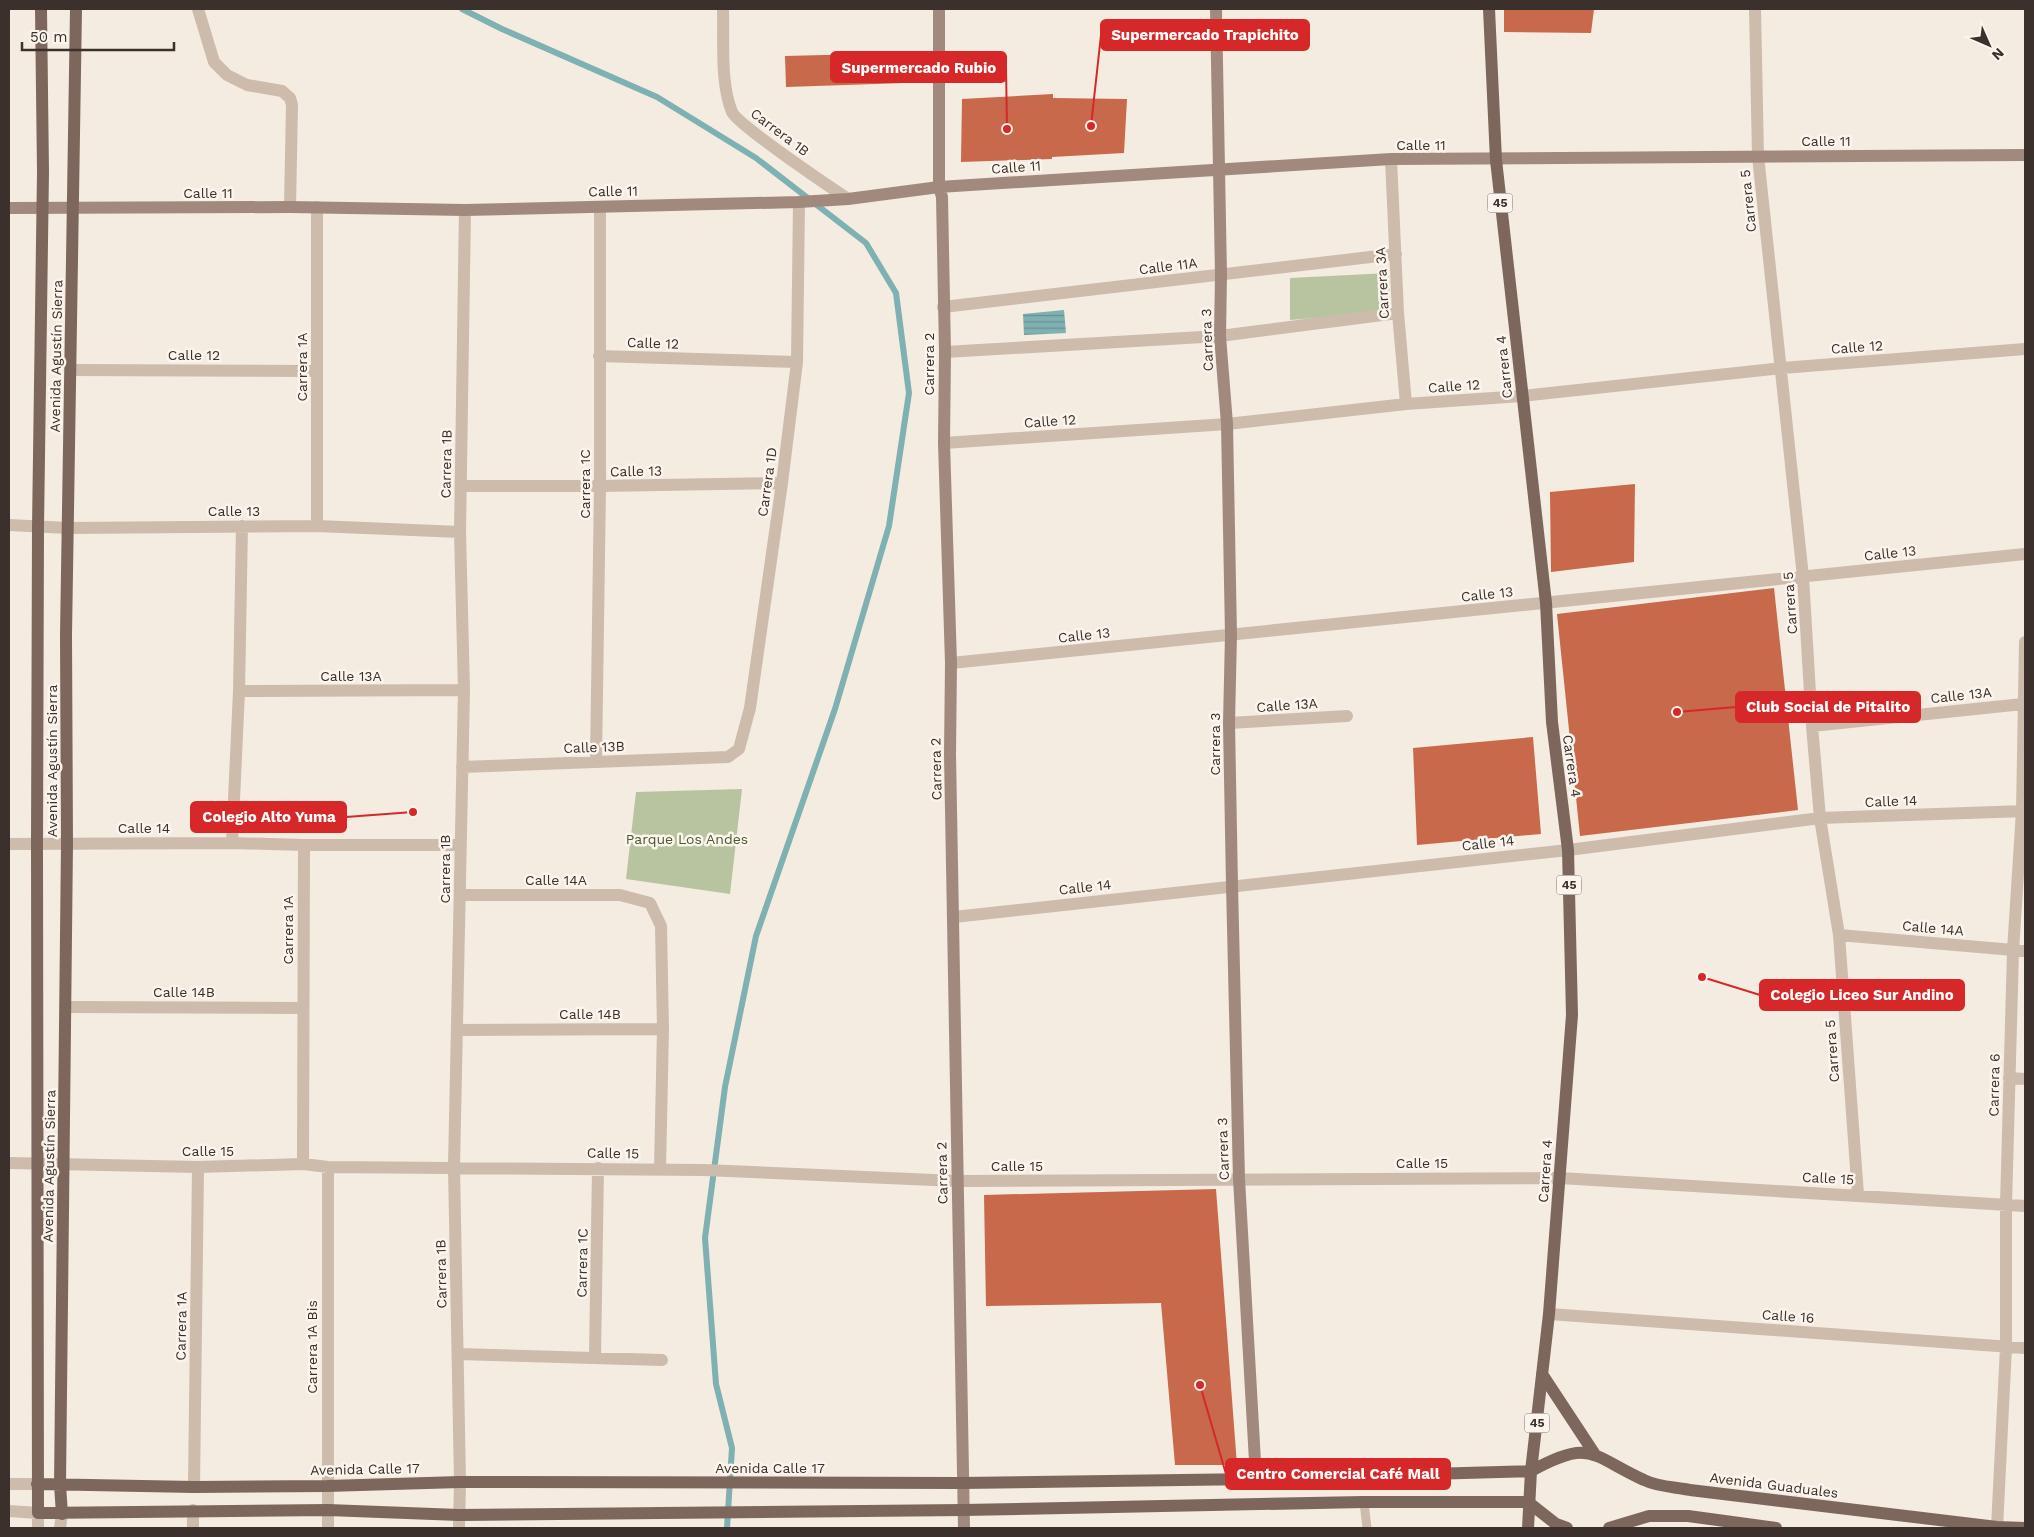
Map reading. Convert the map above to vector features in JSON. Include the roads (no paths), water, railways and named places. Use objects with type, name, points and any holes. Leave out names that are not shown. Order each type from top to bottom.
[{"type":"main road","name":"Avenida Agustín Sierra","points":[[38,1513],[37,844],[42,208],[41,9]]},
{"type":"main road","name":"Avenida Agustín Sierra","points":[[62,1514],[60,1485],[65,1164],[68,528],[76,9]]},
{"type":"main road","name":"Carrera 2","points":[[939,9],[939,187],[942,197],[945,352],[944,444],[951,663],[950,754],[954,917],[956,1181],[964,1528]]},
{"type":"main road","name":"Carrera 3","points":[[1216,9],[1221,275],[1220,336],[1227,424],[1231,635],[1229,723],[1239,1179],[1256,1478]]},
{"type":"main road","name":"Carrera 4","points":[[1489,9],[1496,160],[1546,603],[1552,722],[1568,850],[1572,1015],[1550,1314],[1531,1471],[1528,1528]]},
{"type":"main road","name":"Calle 11","points":[[9,208],[317,207],[465,210],[805,202],[843,200],[939,187],[1391,160],[2025,155]]},
{"type":"main road","points":[[1542,1374],[1594,1453]]},
{"type":"main road","name":"Avenida Guaduales","points":[[1531,1471],[1564,1454],[1594,1453],[1647,1482],[1690,1490],[1997,1528],[2025,1528]]},
{"type":"main road","name":"Avenida Calle 17","points":[[37,1484],[194,1487],[460,1482],[962,1483],[1531,1471]]},
{"type":"main road","points":[[38,1513],[328,1510],[459,1514],[963,1510],[1364,1502],[1528,1502],[1556,1524],[1567,1528]]},
{"type":"main road","points":[[1609,1528],[1650,1516],[1688,1516],[1776,1528]]},
{"type":"street","points":[[198,9],[214,62],[227,75],[247,85],[282,91],[290,98],[292,105],[290,207]]},
{"type":"street","name":"Carrera 1B","points":[[723,9],[725,82],[732,113],[843,200]]},
{"type":"street","name":"Carrera 5","points":[[1755,9],[1758,156],[1804,577],[1812,726],[1820,818],[1839,935],[1858,1195]]},
{"type":"street","name":"Carrera 3A","points":[[1391,160],[1398,313],[1406,404]]},
{"type":"street","name":"Carrera 1D","points":[[728,757],[739,749],[750,708],[782,483],[797,362],[805,202]]},
{"type":"street","name":"Carrera 1A","points":[[317,207],[317,526]]},
{"type":"street","name":"Carrera 1C","points":[[596,762],[600,486],[600,207]]},
{"type":"street","name":"Carrera 1B","points":[[459,1528],[460,1482],[454,1167],[464,690],[460,532],[465,210]]},
{"type":"street","name":"Calle 11A","points":[[943,307],[1396,254]]},
{"type":"street","points":[[945,352],[1220,336],[1398,313]]},
{"type":"street","name":"Calle 12","points":[[944,444],[1227,424],[1406,404],[1522,396],[1782,368],[2025,349]]},
{"type":"street","name":"Calle 12","points":[[599,356],[797,362]]},
{"type":"street","name":"Calle 12","points":[[71,370],[317,371]]},
{"type":"street","name":"Calle 13","points":[[461,486],[782,483]]},
{"type":"street","name":"Calle 13","points":[[9,525],[68,528],[317,526],[460,532]]},
{"type":"street","points":[[232,843],[239,691],[242,526]]},
{"type":"street","name":"Calle 13","points":[[951,663],[2025,554]]},
{"type":"street","name":"Carrera 6","points":[[1997,1528],[2006,1347],[2006,1205],[2009,1078],[2019,951],[2024,811],[2023,704],[2025,642]]},
{"type":"street","name":"Calle 13A","points":[[239,691],[464,690]]},
{"type":"street","name":"Calle 13A","points":[[1812,726],[2023,704]]},
{"type":"street","name":"Calle 13A","points":[[1229,723],[1347,716]]},
{"type":"street","name":"Calle 13B","points":[[462,767],[728,757]]},
{"type":"street","name":"Calle 14","points":[[954,917],[1232,885],[1568,850],[1820,818],[2024,811]]},
{"type":"street","name":"Calle 14","points":[[9,844],[460,845]]},
{"type":"street","name":"Carrera 1A","points":[[303,1164],[304,845]]},
{"type":"street","name":"Calle 14A","points":[[461,895],[620,895],[650,903],[661,926],[663,1029]]},
{"type":"street","name":"Calle 14A","points":[[1839,935],[2019,951]]},
{"type":"street","name":"Calle 14B","points":[[66,1007],[303,1008]]},
{"type":"street","points":[[660,1169],[663,1029]]},
{"type":"street","name":"Calle 14B","points":[[457,1030],[663,1029]]},
{"type":"street","points":[[2009,1078],[2025,1079]]},
{"type":"street","name":"Calle 15","points":[[9,1163],[198,1167],[303,1164],[328,1167],[724,1170],[956,1181],[1560,1178],[2025,1206]]},
{"type":"street","name":"Carrera 1A","points":[[194,1487],[198,1167]]},
{"type":"street","name":"Carrera 1A Bis","points":[[328,1167],[328,1528]]},
{"type":"street","name":"Carrera 1C","points":[[595,1358],[598,1168]]},
{"type":"street","name":"Calle 16","points":[[1550,1314],[2025,1348]]},
{"type":"street","points":[[458,1354],[662,1360]]},
{"type":"street","name":"Avenida Calle 17","points":[[9,1484],[37,1484]]},
{"type":"street","points":[[193,1510],[193,1528]]},
{"type":"street","points":[[9,1512],[38,1513],[38,1528]]},
{"type":"street","points":[[60,1528],[62,1514]]},
{"type":"lane","points":[[1364,1502],[1367,1528]]},
{"type":"water","points":[[1064,310],[1066,333],[1024,335],[1023,314]]},
{"type":"waterway","points":[[462,9],[502,29],[657,97],[756,158],[866,243],[896,293],[909,393],[889,526],[835,709],[756,936],[725,1087],[705,1238],[716,1384],[732,1448],[727,1528]]},
{"type":"place","name":"Supermercado Trapichito","points":[[1091,126]]},
{"type":"place","name":"Supermercado Rubio","points":[[1007,129]]},
{"type":"place","name":"Club Social de Pitalito","points":[[1677,712]]},
{"type":"place","name":"Colegio Alto Yuma","points":[[413,812]]},
{"type":"place","name":"Colegio Liceo Sur Andino","points":[[1702,977]]},
{"type":"place","name":"Centro Comercial Café Mall","points":[[1200,1385]]},
{"type":"park label","name":"Parque Los Andes","points":[[687,839]]}]
